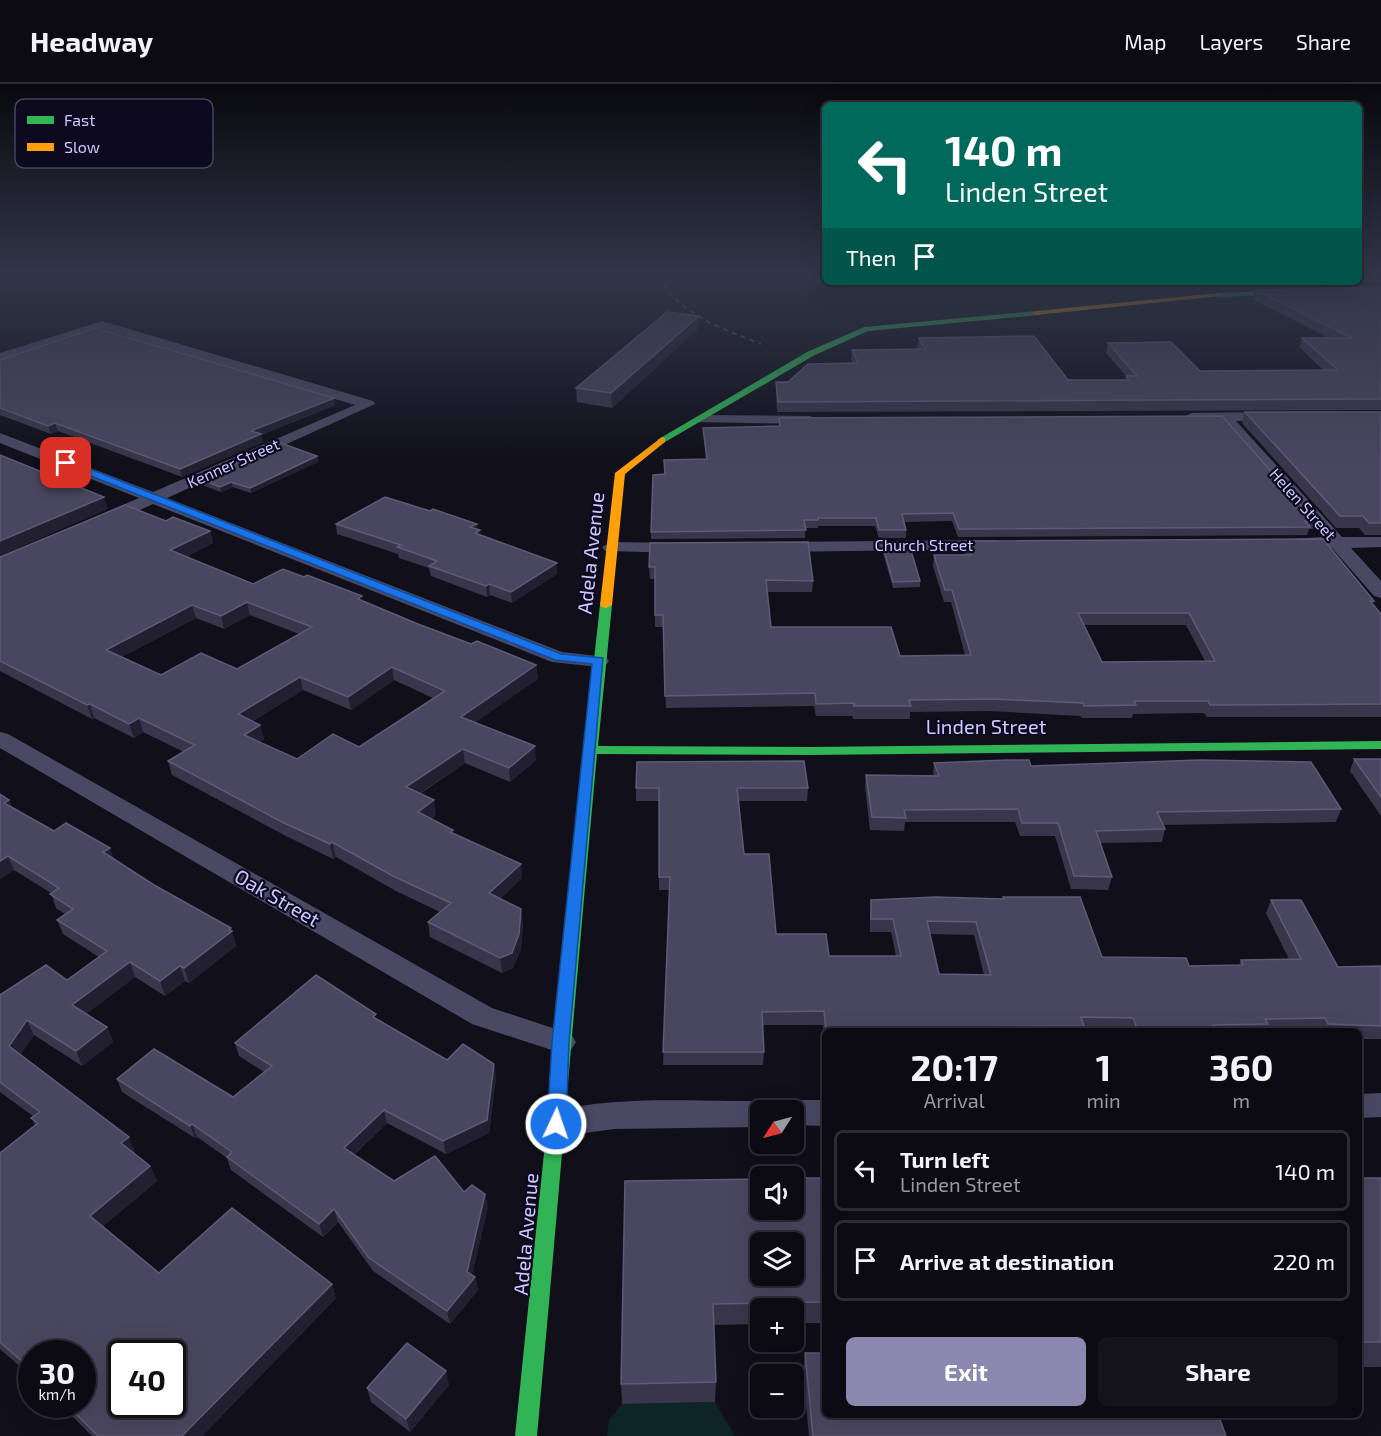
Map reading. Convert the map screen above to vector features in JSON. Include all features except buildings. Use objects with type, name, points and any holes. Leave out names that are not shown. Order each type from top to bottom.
[{"type":"street","name":"Kenner Street","points":[[0,357],[57,339]]},
{"type":"street","name":"Kenner Street","points":[[83,528],[368,404],[149,339]]},
{"type":"street","name":"Adela Avenue","points":[[526,1436],[556,1124],[561,1042],[620,473],[655,446],[841,339]]},
{"type":"street","points":[[1178,417],[1285,416]]},
{"type":"street","name":"Helen Street","points":[[1225,417],[1381,592]]},
{"type":"street","points":[[701,419],[830,420]]},
{"type":"street","points":[[0,438],[559,658],[599,661]]},
{"type":"street","points":[[1277,543],[1381,542]]},
{"type":"street","name":"Church Street","points":[[764,547],[1013,544]]},
{"type":"street","points":[[611,547],[693,548]]},
{"type":"street","name":"Oak Street","points":[[0,739],[482,1016],[561,1042]]},
{"type":"street","name":"Linden Street","points":[[591,750],[823,751],[1381,745]]},
{"type":"street","points":[[1362,1106],[1381,1105]]},
{"type":"street","points":[[804,1113],[822,1113]]},
{"type":"street","points":[[556,1124],[614,1116],[750,1114]]},
{"type":"green space","points":[[715,1402],[735,1436],[607,1436],[609,1420],[622,1404]]},
{"type":"railway","points":[[749,339],[761,344]]},
{"type":"traffic: fast","points":[[662,440],[810,354],[844,339]]},
{"type":"traffic: fast","points":[[526,1436],[556,1124],[561,1042],[606,605]]},
{"type":"traffic: fast","points":[[591,750],[811,751],[1381,745]]},
{"type":"traffic: slow","points":[[606,605],[620,473],[662,440]]},
{"type":"route","points":[[66,463],[559,658],[599,661],[561,1042],[556,1124]]}]
